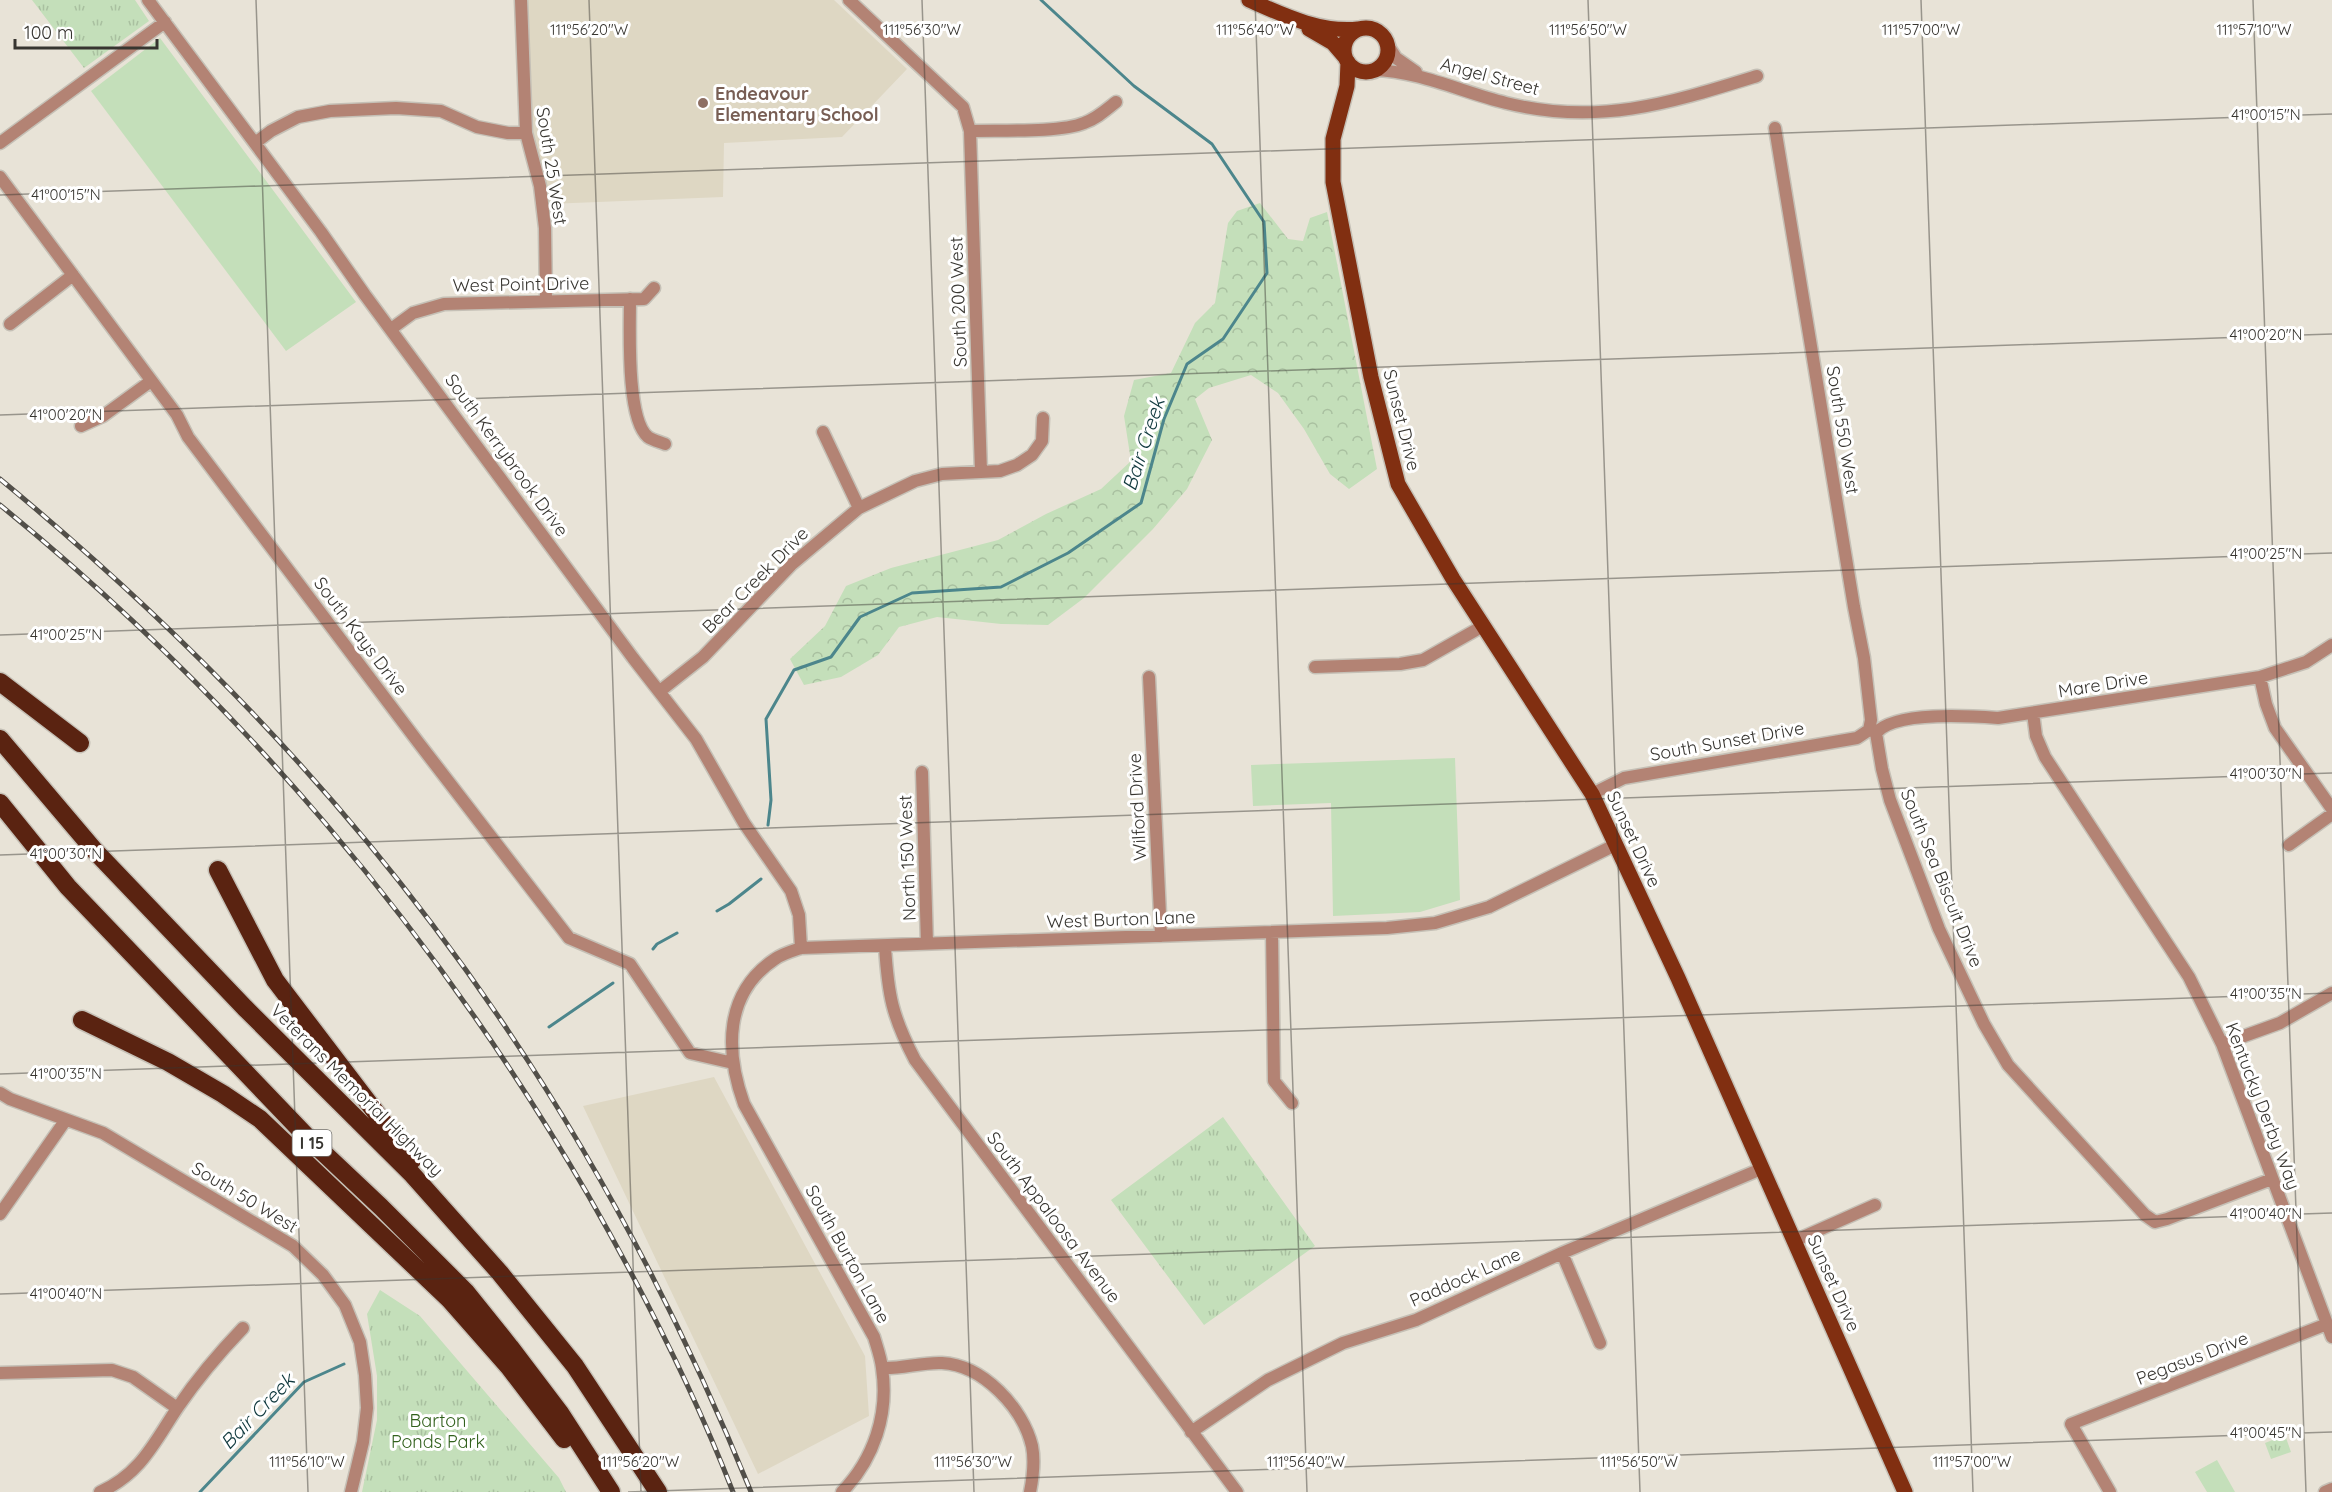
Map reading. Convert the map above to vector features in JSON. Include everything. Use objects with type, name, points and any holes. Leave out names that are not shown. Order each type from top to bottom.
[{"type":"highway","points":[[0,682],[80,743]]},
{"type":"highway","name":"Veterans Memorial Highway","points":[[0,739],[95,851],[244,1008],[411,1173],[500,1273],[575,1366],[658,1492]]},
{"type":"highway","name":"I 15","points":[[0,803],[68,887],[310,1141],[381,1207],[466,1292],[560,1413],[611,1492]]},
{"type":"highway","points":[[218,870],[275,980],[500,1273]]},
{"type":"highway","points":[[82,1020],[168,1062],[223,1094],[260,1119],[287,1143],[450,1300],[509,1367],[604,1492]]},
{"type":"main road","points":[[1249,0],[1291,18],[1330,29],[1365,28],[1378,32],[1386,42],[1386,59],[1370,71],[1341,107]]},
{"type":"main road","points":[[1291,18],[1333,43],[1356,70],[1370,71]]},
{"type":"main road","points":[[1346,60],[1344,52],[1346,40],[1358,29]]},
{"type":"main road","name":"Sunset Drive","points":[[1346,60],[1347,86],[1332,151],[1333,182],[1371,377],[1398,484],[1453,579],[1592,794],[1678,978],[1905,1492]]},
{"type":"street","name":"South Kerrybrook Drive","points":[[148,0],[633,658],[696,739],[744,823],[791,891],[799,915],[801,948]]},
{"type":"street","name":"South 25 West","points":[[521,0],[526,133],[540,186],[545,228],[546,301]]},
{"type":"street","name":"South 200 West","points":[[849,0],[963,107],[970,131],[981,472]]},
{"type":"street","points":[[0,143],[165,22]]},
{"type":"street","points":[[1386,42],[1396,58],[1424,77]]},
{"type":"street","points":[[1370,71],[1389,70],[1424,77]]},
{"type":"street","name":"Angel Street","points":[[1424,77],[1509,104],[1550,110],[1596,112],[1661,105],[1757,76]]},
{"type":"street","points":[[970,131],[1063,128],[1082,125],[1097,118],[1116,102]]},
{"type":"street","points":[[255,143],[271,131],[298,117],[330,111],[396,108],[441,111],[477,127],[508,133],[526,133]]},
{"type":"street","name":"South 550 West","points":[[1775,128],[1864,658],[1873,731]]},
{"type":"street","name":"South Kays Drive","points":[[0,177],[177,415],[188,437],[569,938],[630,964],[690,1053],[733,1063]]},
{"type":"street","points":[[10,324],[73,275]]},
{"type":"street","name":"West Point Drive","points":[[391,329],[413,313],[444,304],[644,299],[654,288]]},
{"type":"street","points":[[630,299],[632,396],[637,421],[648,437],[665,444]]},
{"type":"street","points":[[81,426],[103,416],[151,381]]},
{"type":"street","name":"Bear Creek Drive","points":[[660,691],[703,657],[791,565],[859,508],[915,481],[942,474],[1000,471],[1017,465],[1032,455],[1042,441],[1042,418]]},
{"type":"street","points":[[823,432],[859,508]]},
{"type":"street","points":[[1315,667],[1400,664],[1423,660],[1483,626]]},
{"type":"street","name":"Mare Drive","points":[[1873,731],[1889,724],[1920,718],[1959,715],[1998,718],[2260,677],[2306,662],[2332,645]]},
{"type":"street","name":"Wilford Drive","points":[[1149,677],[1161,936]]},
{"type":"street","points":[[2260,677],[2266,704],[2275,728],[2332,809]]},
{"type":"street","name":"Kentucky Derby Way","points":[[2033,713],[2036,736],[2045,757],[2189,977],[2222,1044],[2332,1337]]},
{"type":"street","name":"South Sunset Drive","points":[[1592,794],[1624,778],[1857,738],[1873,731]]},
{"type":"street","name":"South Sea Biscuit Drive","points":[[1873,731],[1890,800],[1939,929],[1984,1024],[2008,1065],[2145,1215],[2155,1222],[2272,1179]]},
{"type":"street","name":"North 150 West","points":[[922,772],[927,944]]},
{"type":"street","points":[[2289,845],[2332,814]]},
{"type":"street","name":"West Burton Lane","points":[[744,1104],[733,1063],[734,1024],[739,998],[751,978],[777,957],[801,948],[1387,928],[1435,923],[1489,907],[1615,845]]},
{"type":"street","points":[[1272,932],[1274,1081],[1292,1103]]},
{"type":"street","name":"South Appaloosa Avenue","points":[[885,946],[888,992],[899,1030],[915,1060],[1237,1492]]},
{"type":"street","points":[[2222,1044],[2280,1023],[2332,993]]},
{"type":"street","name":"South 50 West","points":[[0,1093],[103,1133],[293,1246],[323,1275],[345,1305],[360,1342],[365,1375],[367,1408],[363,1442],[351,1492]]},
{"type":"street","name":"South Burton Lane","points":[[744,1104],[874,1337],[882,1368],[881,1417],[873,1448],[855,1478],[842,1492]]},
{"type":"street","points":[[0,1213],[65,1120]]},
{"type":"street","name":"Paddock Lane","points":[[1191,1432],[1268,1380],[1343,1343],[1416,1320],[1562,1253],[1761,1169]]},
{"type":"street","points":[[1794,1241],[1875,1205]]},
{"type":"street","points":[[1562,1253],[1600,1343]]},
{"type":"street","name":"Pegasus Drive","points":[[2110,1492],[2071,1424],[2327,1324]]},
{"type":"street","points":[[100,1492],[112,1487],[135,1469],[156,1443],[177,1408],[215,1357],[243,1328]]},
{"type":"street","points":[[882,1368],[944,1363],[969,1371],[990,1383],[1009,1401],[1023,1422],[1032,1446],[1034,1471],[1030,1492]]},
{"type":"street","points":[[0,1373],[112,1370],[133,1377],[177,1408]]},
{"type":"street","points":[[2325,1492],[2332,1489]]},
{"type":"shaded area","name":"Endeavour Elementary School","points":[[528,0],[834,0],[907,69],[842,137],[724,143],[723,197],[548,204],[533,147]]},
{"type":"shaded area","points":[[714,1077],[865,1356],[869,1416],[758,1474],[583,1106]]},
{"type":"green space","points":[[32,0],[135,0],[149,21],[84,68]]},
{"type":"green space","points":[[160,38],[356,302],[286,351],[91,91]]},
{"type":"green space","points":[[1260,203],[1288,239],[1303,241],[1310,218],[1327,212],[1377,469],[1349,489],[1330,474],[1304,429],[1278,393],[1251,375],[1209,388],[1195,399],[1212,440],[1187,489],[1153,529],[1084,598],[1048,625],[1001,624],[937,617],[899,627],[878,655],[841,677],[804,685],[790,659],[825,626],[846,586],[891,568],[998,540],[1046,514],[1101,489],[1131,461],[1124,416],[1134,380],[1171,373],[1195,323],[1215,303],[1228,223],[1237,211]]},
{"type":"green space","points":[[1455,758],[1460,900],[1420,912],[1333,916],[1331,803],[1253,806],[1251,765]]},
{"type":"green space","points":[[1223,1117],[1315,1246],[1204,1325],[1111,1200]]},
{"type":"green space","name":"Barton Ponds Park","points":[[380,1290],[420,1316],[559,1478],[566,1492],[362,1492],[377,1420],[377,1376],[367,1314]]},
{"type":"green space","points":[[2285,1435],[2291,1452],[2271,1459],[2265,1443]]},
{"type":"green space","points":[[2217,1460],[2235,1492],[2207,1492],[2195,1472]]},
{"type":"waterway","name":"Bair Creek","points":[[768,825],[771,800],[766,719],[794,670],[831,657],[860,617],[912,593],[1001,587],[1068,553],[1141,503],[1164,419],[1187,364],[1223,339],[1267,273],[1264,222],[1212,144],[1134,86],[1041,0]]},
{"type":"waterway","name":"Bair Creek","points":[[717,911],[761,879]]},
{"type":"waterway","name":"Bair Creek","points":[[653,949],[657,944],[677,933]]},
{"type":"waterway","name":"Bair Creek","points":[[549,1027],[613,983]]},
{"type":"waterway","name":"Bair Creek","points":[[200,1492],[304,1382],[344,1364]]},
{"type":"railway","points":[[0,479],[117,581],[229,689],[334,803],[432,924],[526,1057],[610,1197],[685,1342],[751,1492]]},
{"type":"railway","points":[[0,505],[87,579],[170,657],[249,738],[325,823],[397,911],[465,1003],[528,1097],[588,1195],[666,1341],[733,1492]]},
{"type":"place","name":"Endeavour Elementary School","points":[[703,103]]}]
